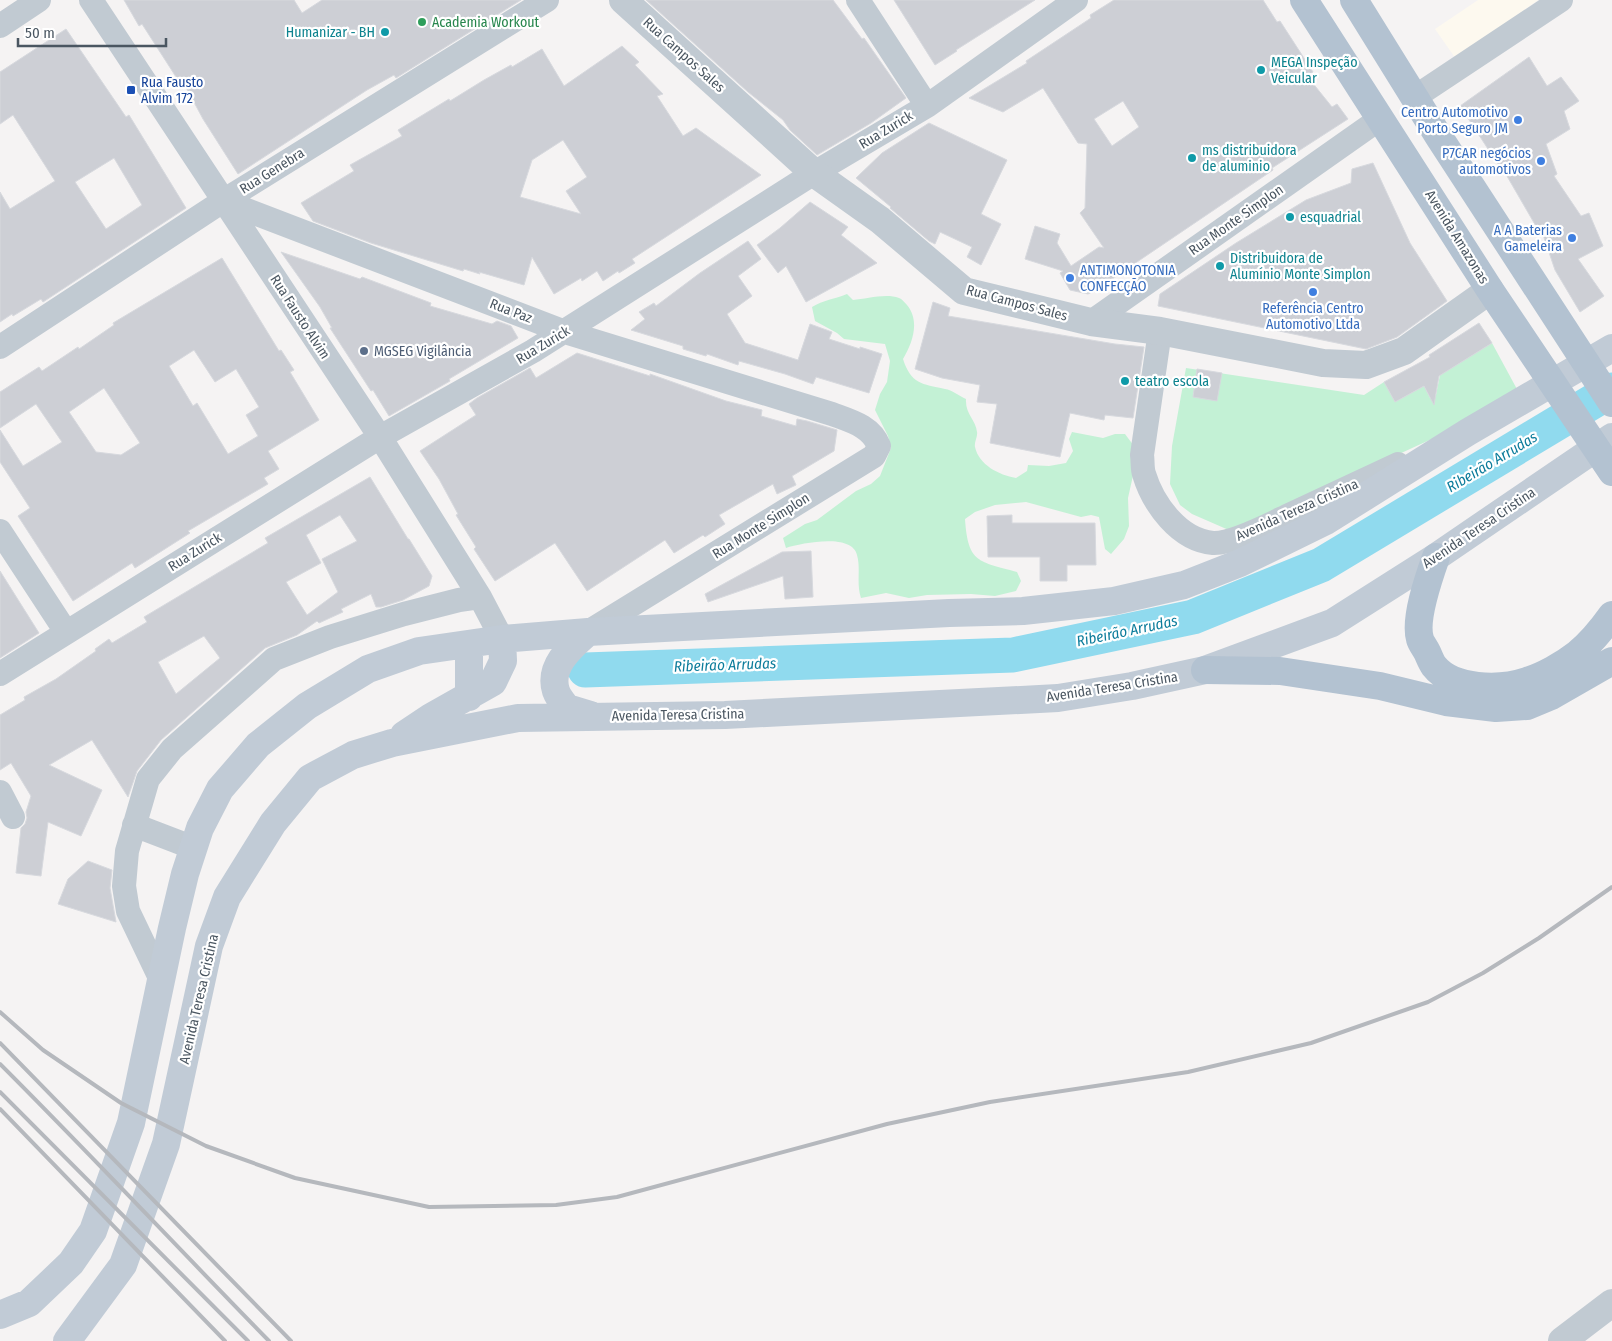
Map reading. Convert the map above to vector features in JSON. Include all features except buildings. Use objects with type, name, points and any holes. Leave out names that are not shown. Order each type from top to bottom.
[{"type":"main road","name":"Avenida Amazonas","points":[[1304,0],[1490,290],[1612,472]]},
{"type":"main road","points":[[1354,0],[1439,137],[1612,404]]},
{"type":"main road","points":[[0,1315],[29,1303],[71,1263],[93,1231],[132,1123],[176,910],[200,828],[220,789],[258,745],[307,706],[368,669],[419,651],[502,639],[588,632],[949,612],[1023,611],[1114,601],[1184,585],[1240,563],[1326,521],[1468,432],[1612,348]]},
{"type":"main road","name":"Avenida Teresa Cristina","points":[[67,1341],[123,1265],[130,1247],[166,1144],[209,946],[228,897],[273,823],[310,778],[353,755],[392,743],[518,718],[725,715],[1058,698],[1132,686],[1205,670],[1332,623],[1436,557],[1612,436]]},
{"type":"main road","points":[[1436,557],[1420,611],[1420,638],[1434,666],[1450,678],[1460,682],[1483,686],[1507,686],[1528,681],[1577,655],[1600,632],[1612,615]]},
{"type":"main road","points":[[588,632],[567,651],[555,671],[556,691],[567,708],[594,716]]},
{"type":"main road","points":[[392,743],[431,717],[493,682],[503,661],[502,639]]},
{"type":"main road","points":[[469,644],[469,697]]},
{"type":"main road","points":[[1205,670],[1280,671],[1380,686],[1446,702],[1496,708],[1526,706],[1551,696],[1612,660]]},
{"type":"street","points":[[0,26],[39,0]]},
{"type":"street","name":"Rua Fausto Alvim","points":[[91,0],[380,437],[480,598],[502,639]]},
{"type":"street","name":"Rua Genebra","points":[[0,347],[223,201],[547,0]]},
{"type":"street","name":"Rua Campos Sales","points":[[624,0],[814,173],[880,220],[964,291],[1091,322],[1160,331],[1323,363],[1366,365],[1404,351],[1490,290]]},
{"type":"street","points":[[858,0],[927,106]]},
{"type":"street","name":"Rua Zurick","points":[[0,674],[380,437],[565,332],[814,173],[927,106],[1076,0]]},
{"type":"street","points":[[1415,97],[1561,0]]},
{"type":"street","name":"Rua Monte Simplon","points":[[1091,322],[1381,118]]},
{"type":"street","name":"Rua Paz","points":[[223,201],[565,332],[832,414]]},
{"type":"street","name":"Avenida Tereza Cristina","points":[[1160,331],[1142,455],[1144,473],[1161,510],[1184,532],[1197,538],[1213,542],[1230,540],[1267,525],[1468,432]]},
{"type":"street","name":"Rua Monte Simplon","points":[[588,632],[874,456],[879,446],[876,437],[864,427],[832,414]]},
{"type":"street","points":[[0,531],[66,632]]},
{"type":"street","points":[[161,980],[128,911],[124,886],[127,851],[148,780],[172,749],[274,660],[330,637],[404,614],[459,600],[480,598]]},
{"type":"street","points":[[0,792],[13,817]]},
{"type":"street","points":[[134,825],[194,848]]},
{"type":"street","points":[[1562,1341],[1612,1303]]},
{"type":"shaded area","points":[[1478,0],[1538,0],[1456,59],[1435,29]]},
{"type":"green space","points":[[847,294],[853,300],[882,296],[894,297],[901,299],[907,305],[913,318],[914,332],[910,346],[903,359],[906,367],[910,374],[918,381],[948,390],[966,399],[967,409],[976,428],[975,445],[977,453],[985,464],[997,472],[1016,478],[1027,471],[1028,465],[1049,466],[1066,463],[1073,451],[1069,439],[1072,432],[1103,438],[1115,434],[1125,434],[1134,446],[1134,471],[1128,498],[1129,526],[1124,539],[1111,554],[1105,549],[1099,517],[1091,515],[1081,517],[1026,502],[995,505],[975,512],[965,519],[969,545],[973,553],[985,562],[1017,572],[1021,581],[1016,591],[995,596],[971,594],[927,595],[909,598],[886,593],[861,598],[858,560],[853,548],[846,544],[826,541],[786,548],[783,538],[805,524],[817,520],[880,476],[891,448],[888,436],[875,410],[880,394],[887,382],[890,361],[885,344],[844,339],[815,321],[812,307]]},
{"type":"green space","points":[[1492,343],[1518,391],[1458,427],[1231,531],[1192,514],[1180,505],[1170,484],[1172,446],[1186,368],[1364,395],[1384,382],[1395,402],[1424,386],[1430,398],[1436,395],[1440,375]]},
{"type":"waterway","name":"Ribeirão Arrudas","points":[[585,670],[1013,655],[1193,617],[1321,565],[1612,390]]},
{"type":"railway","points":[[0,1012],[43,1050],[121,1103],[206,1146],[295,1178],[429,1207],[556,1205],[617,1197],[887,1124],[990,1102],[1188,1072],[1311,1043],[1428,1002],[1483,973],[1539,938],[1612,887]]},
{"type":"railway","points":[[0,1043],[291,1341]]},
{"type":"railway","points":[[0,1064],[269,1341]]},
{"type":"railway","points":[[0,1092],[248,1341]]},
{"type":"railway","points":[[0,1109],[225,1341]]},
{"type":"place","name":"Academia Workout","points":[[422,22]]},
{"type":"place","name":"Humanizar - BH","points":[[385,32]]},
{"type":"place","name":"MEGA Inspeção Veicular","points":[[1261,70]]},
{"type":"place","name":"Rua Fausto Alvim 172","points":[[131,90]]},
{"type":"place","name":"Centro Automotivo Porto Seguro JM","points":[[1518,120]]},
{"type":"place","name":"ms distribuidora de aluminio","points":[[1192,158]]},
{"type":"place","name":"P7CAR negócios automotivos","points":[[1541,161]]},
{"type":"place","name":"esquadrial","points":[[1290,217]]},
{"type":"place","name":"A A Baterias Gameleira","points":[[1572,238]]},
{"type":"place","name":"Distribuidora de Alumínio Monte Simplon","points":[[1220,266]]},
{"type":"place","name":"ANTIMONOTONIA CONFECÇÃO","points":[[1070,278]]},
{"type":"place","name":"Referência Centro Automotivo Ltda","points":[[1313,292]]},
{"type":"place","name":"MGSEG Vigilância","points":[[364,351]]},
{"type":"place","name":"teatro escola","points":[[1125,381]]}]
